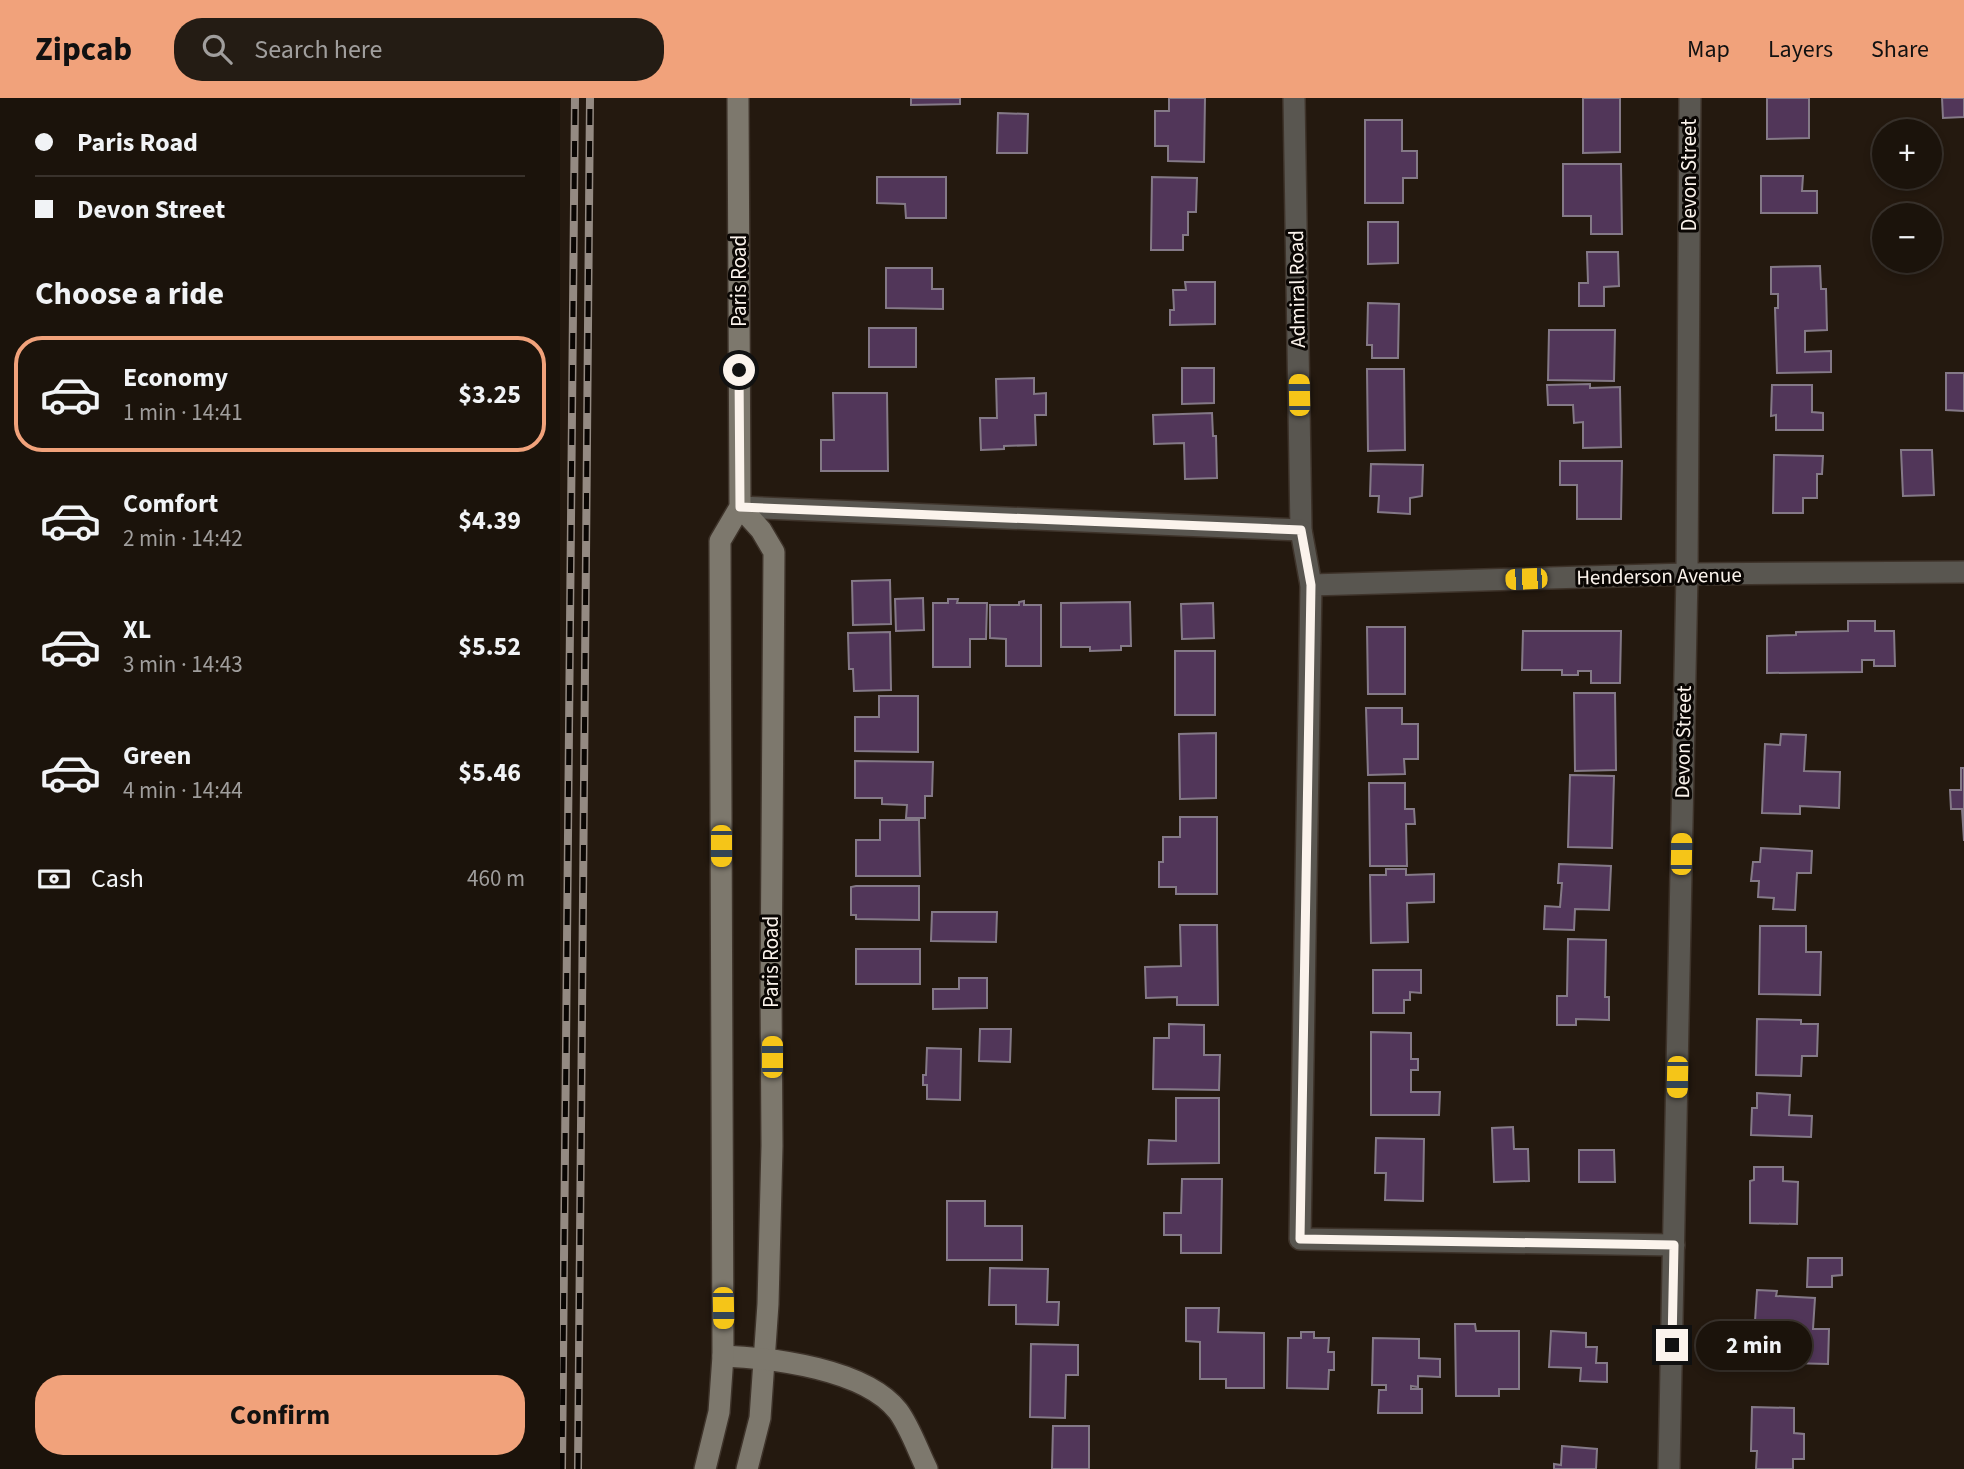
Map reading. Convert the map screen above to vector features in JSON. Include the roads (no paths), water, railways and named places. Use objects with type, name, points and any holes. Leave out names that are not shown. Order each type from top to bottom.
[{"type":"main road","name":"Paris Road","points":[[738,98],[740,507],[761,530],[774,552],[772,1146],[765,1357],[760,1418],[747,1469]]},
{"type":"main road","points":[[705,1469],[719,1412],[723,1356],[720,541],[740,507]]},
{"type":"main road","points":[[723,1356],[765,1357],[797,1363],[868,1387],[899,1412],[927,1469]]},
{"type":"street","name":"Admiral Road","points":[[1294,98],[1301,530],[1311,585],[1300,1239],[1674,1245]]},
{"type":"street","name":"Devon Street","points":[[1669,1469],[1687,574],[1690,98]]},
{"type":"street","points":[[740,507],[1301,530]]},
{"type":"street","name":"Henderson Avenue","points":[[1311,585],[1687,574],[1964,572]]},
{"type":"railway","points":[[562,1469],[575,98]]},
{"type":"railway","points":[[578,1469],[590,98]]}]
